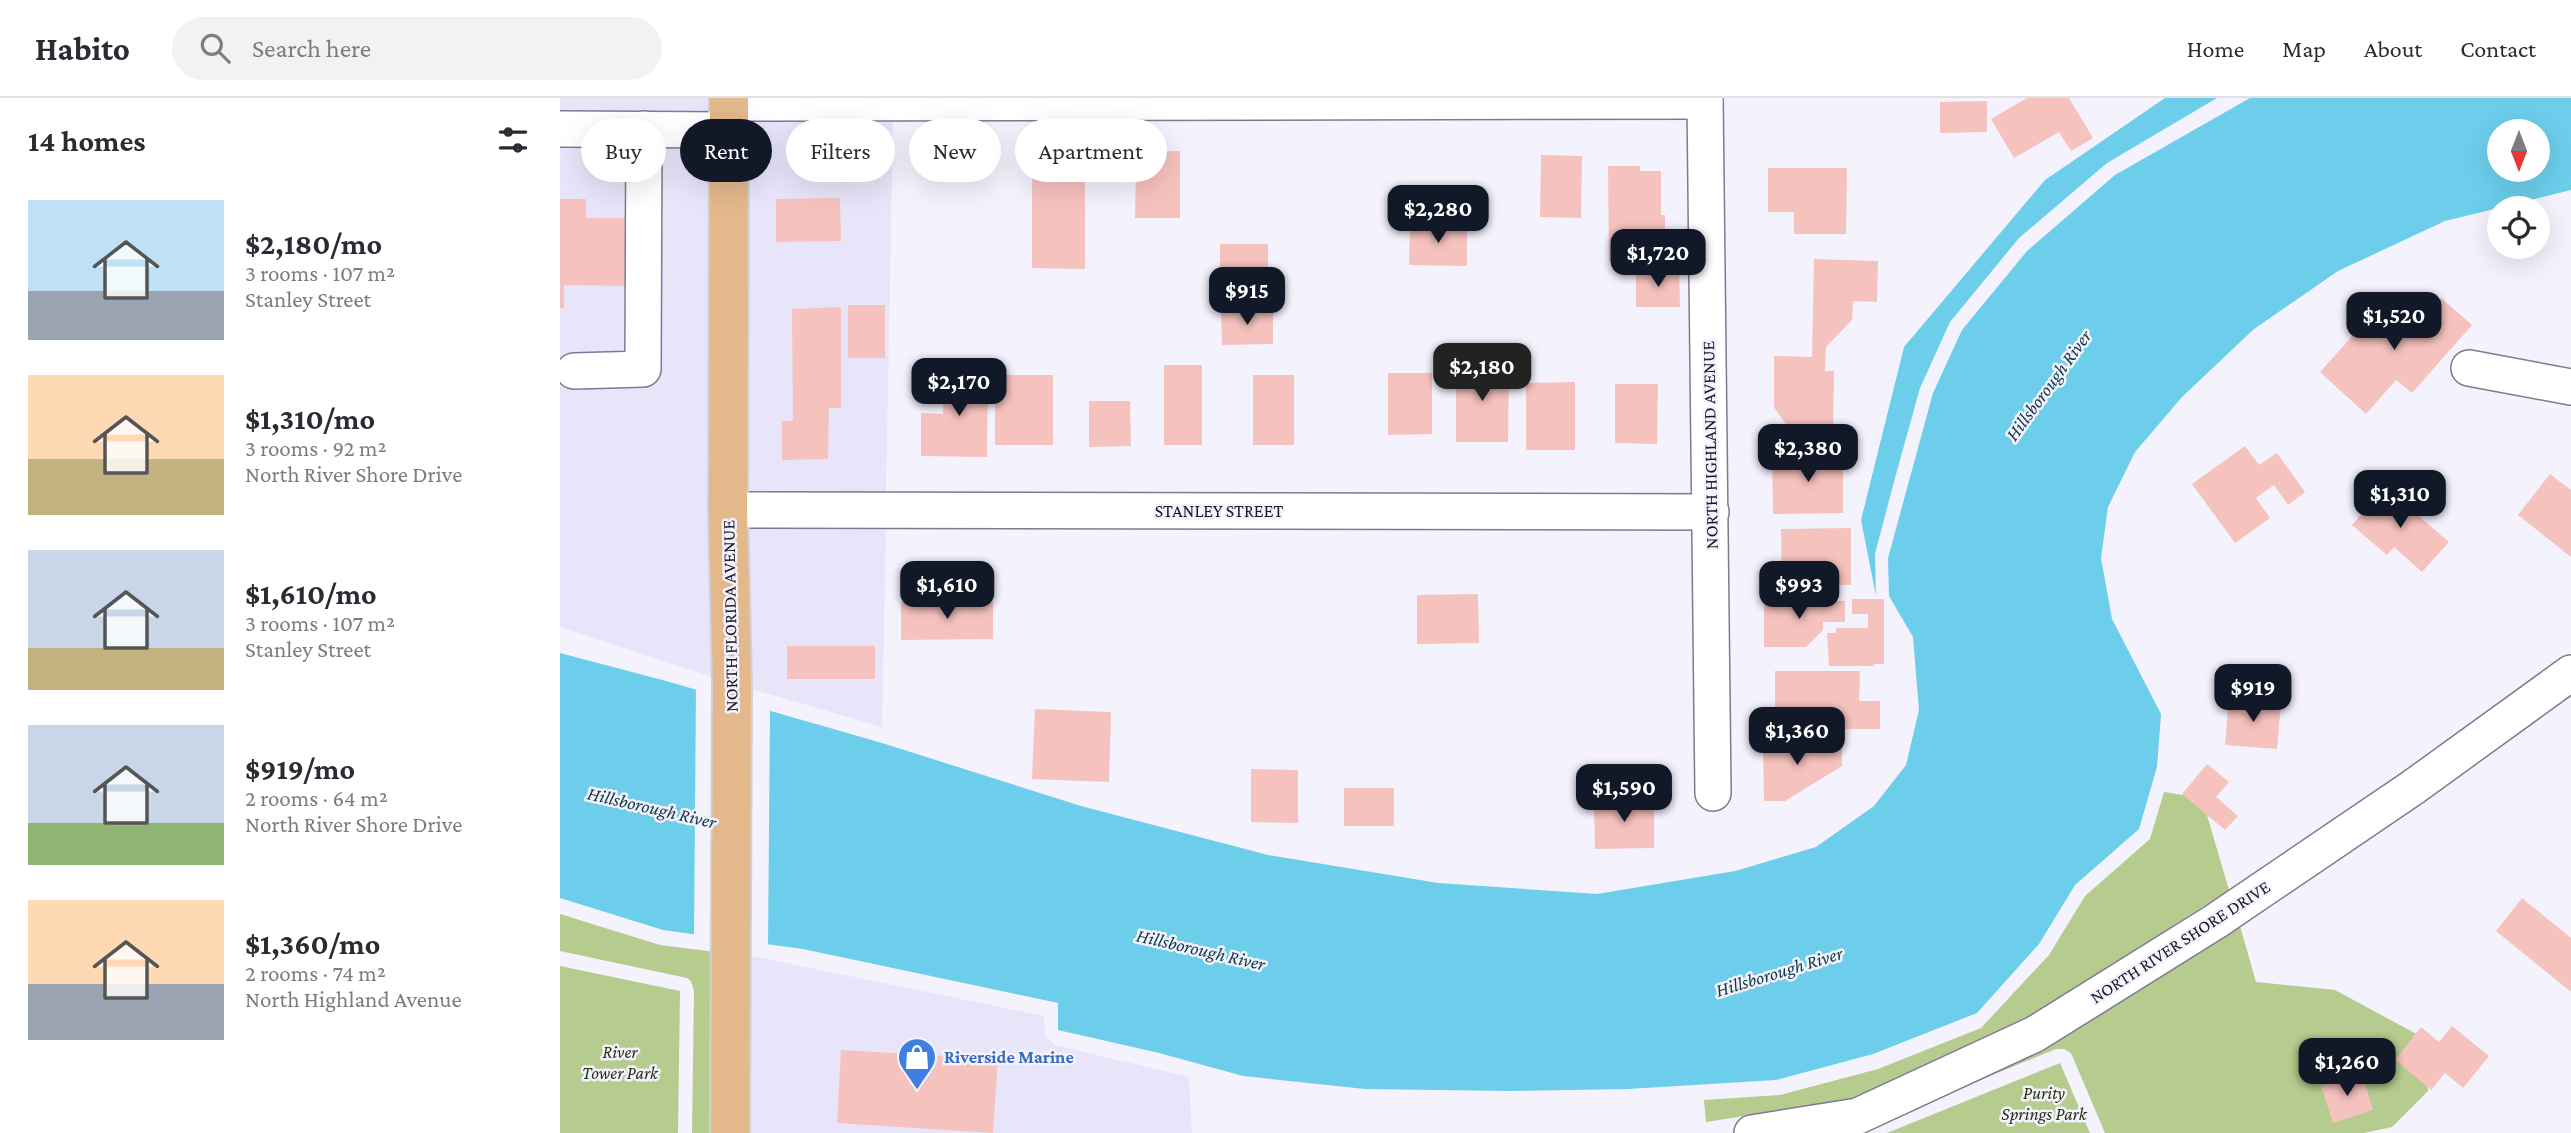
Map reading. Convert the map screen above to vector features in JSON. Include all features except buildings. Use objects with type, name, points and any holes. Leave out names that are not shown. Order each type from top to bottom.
[{"type":"main road","name":"NORTH FLORIDA AVENUE","points":[[729,110],[728,510],[732,684],[730,1133]]},
{"type":"street","points":[[666,124],[729,110],[1705,100]]},
{"type":"street","name":"NORTH HIGHLAND AVENUE","points":[[1705,100],[1713,793]]},
{"type":"street","points":[[560,129],[581,129]]},
{"type":"street","points":[[574,371],[643,369],[644,182]]},
{"type":"street","points":[[2469,368],[2571,387]]},
{"type":"street","name":"STANLEY STREET","points":[[728,510],[1711,512]]},
{"type":"street","name":"NORTH RIVER SHORE DRIVE","points":[[1752,1133],[1858,1116],[2035,1034],[2216,921],[2412,788],[2571,673]]},
{"type":"shaded area","points":[[560,98],[712,98],[712,119],[680,119],[680,182],[712,182],[715,678],[560,627]]},
{"type":"shaded area","points":[[772,121],[786,121],[786,182],[892,182],[886,492],[744,492],[745,182],[772,182]]},
{"type":"shaded area","points":[[744,528],[886,528],[882,727],[748,688]]},
{"type":"shaded area","points":[[748,955],[1044,1016],[1045,1036],[1055,1045],[1189,1077],[1192,1133],[746,1133]]},
{"type":"green space","points":[[2164,792],[2202,798],[2229,890],[2028,1018],[1854,1099],[1706,1122],[1704,1100],[1780,1095],[1878,1069],[1981,1028],[2049,955],[2085,896],[2150,839]]},
{"type":"green space","points":[[560,914],[660,945],[715,952],[714,1133],[692,1133],[694,991],[691,981],[560,951]]},
{"type":"green space","points":[[2240,926],[2256,982],[2335,990],[2422,1037],[2428,1091],[2392,1127],[2364,1133],[2105,1133],[2071,1053],[2064,1049],[2056,1049],[1975,1082],[2041,1051]]},
{"type":"green space","name":"River Tower Park","points":[[560,966],[680,991],[678,1133],[560,1133]]},
{"type":"green space","name":"Purity Springs Park","points":[[2060,1063],[2090,1133],[1887,1133]]},
{"type":"water","points":[[2165,98],[2217,98],[2107,163],[2019,238],[1950,322],[1920,388],[1895,478],[1875,554],[1876,596],[1861,520],[1904,347],[2045,180]]},
{"type":"water","name":"Hillsborough River","points":[[2250,98],[2571,98],[2571,190],[2547,196],[2487,196],[2487,211],[2445,221],[2338,271],[2254,329],[2182,397],[2135,452],[2108,507],[2101,558],[2112,619],[2161,714],[2157,767],[2139,829],[2075,885],[2039,944],[1977,1013],[1873,1054],[1776,1080],[1628,1089],[1365,1089],[1243,1076],[1058,1030],[1058,1003],[803,949],[663,930],[560,898],[560,653],[882,743],[1081,806],[1268,855],[1438,883],[1597,894],[1735,871],[1816,847],[1874,806],[1906,765],[1919,710],[1913,637],[1889,596],[1888,558],[1933,393],[1962,330],[2027,251],[2115,175]]},
{"type":"pier","points":[[696,686],[770,707],[768,947],[694,937]]},
{"type":"place","name":"Riverside Marine","points":[[917,1091]]}]
